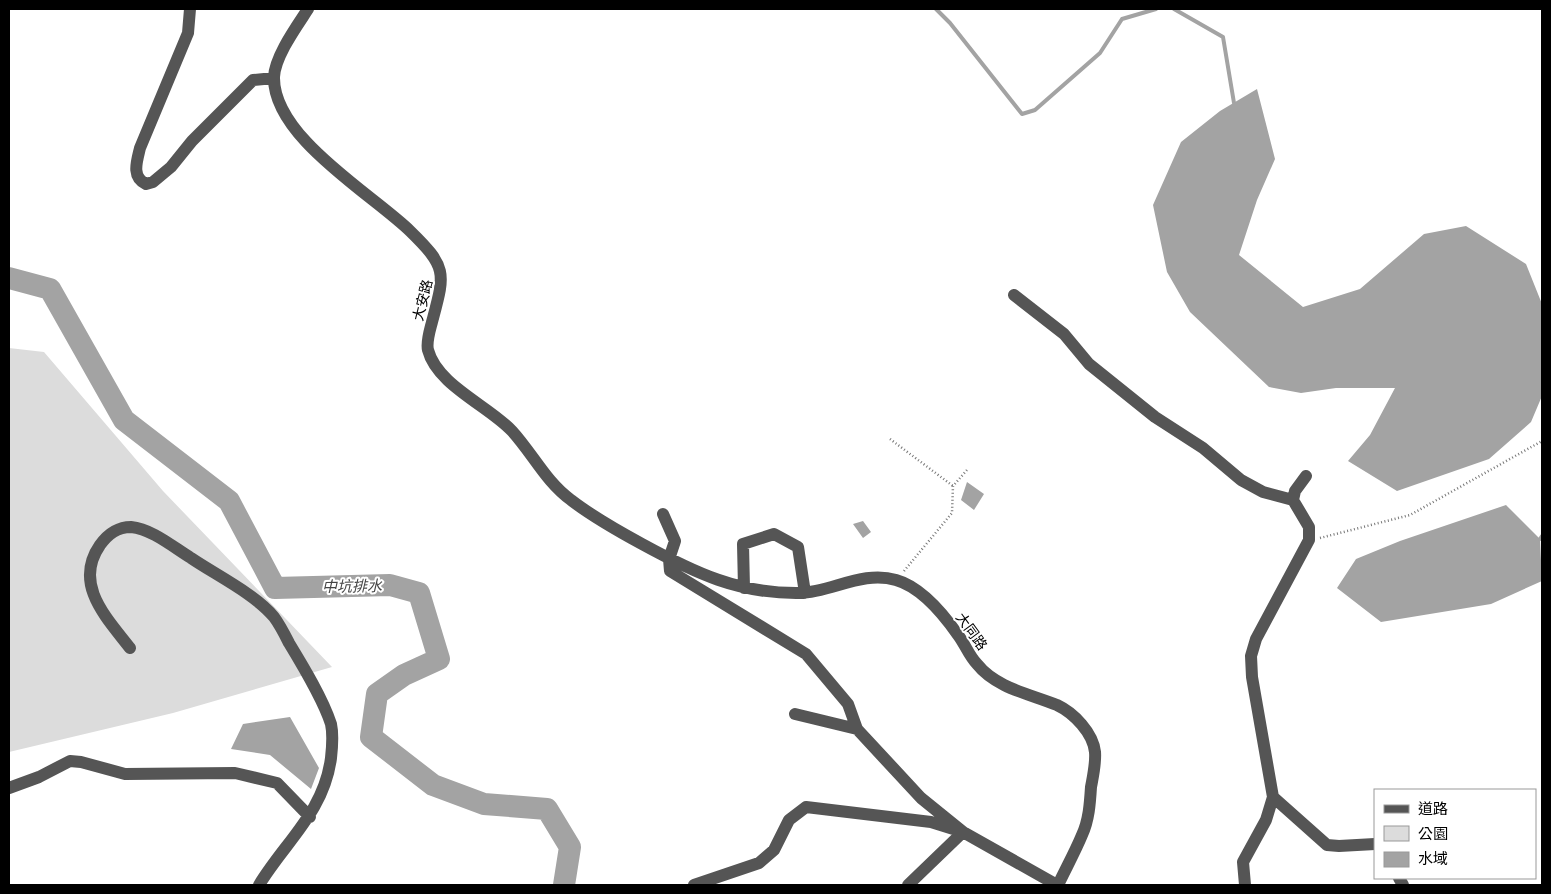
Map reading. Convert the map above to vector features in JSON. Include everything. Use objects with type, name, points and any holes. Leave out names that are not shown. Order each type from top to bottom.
[{"type":"street","points":[[190,9],[188,33],[140,148],[136,168],[137,177],[146,184],[160,178],[171,168],[192,140],[253,80],[274,78],[280,57],[308,9]]},
{"type":"street","name":"大安路","points":[[274,78],[277,94],[287,117],[304,138],[330,166],[407,228],[434,255],[443,278],[427,347],[436,366],[458,389],[510,429],[550,482],[570,499],[612,527],[669,559]]},
{"type":"street","points":[[1014,295],[1064,334],[1089,364],[1155,417],[1203,448],[1241,480],[1263,492],[1293,500],[1310,527],[1309,540],[1256,639],[1252,656],[1252,677],[1273,797],[1266,820],[1243,862],[1244,885]]},
{"type":"street","points":[[1293,500],[1295,491],[1306,476]]},
{"type":"street","points":[[663,514],[675,540],[669,559],[670,571],[806,654],[848,704],[857,729],[921,798],[963,832],[1058,885]]},
{"type":"street","points":[[130,648],[103,614],[89,584],[90,567],[95,552],[104,539],[116,529],[132,527],[155,535],[256,601],[274,617],[306,673],[331,725],[331,758],[324,788],[310,817],[259,885]]},
{"type":"street","points":[[744,588],[743,544],[774,534],[798,547],[805,593]]},
{"type":"street","name":"大同路","points":[[669,559],[719,582],[764,592],[805,593],[863,578],[896,580],[923,595],[957,633],[978,666],[998,682],[1061,707],[1084,726],[1095,750],[1089,808],[1084,832],[1058,885]]},
{"type":"street","points":[[795,714],[857,729]]},
{"type":"street","points":[[9,788],[39,778],[70,761],[125,774],[235,773],[277,783],[310,817]]},
{"type":"street","points":[[1273,797],[1327,845],[1374,844]]},
{"type":"street","points":[[694,885],[759,864],[774,850],[790,820],[806,807],[931,822],[963,832]]},
{"type":"street","points":[[908,885],[963,832]]},
{"type":"path","points":[[890,439],[953,486]]},
{"type":"path","points":[[1309,540],[1410,516],[1542,440]]},
{"type":"path","points":[[896,580],[952,513],[953,486],[967,470]]},
{"type":"green space","points":[[9,348],[44,352],[163,491],[332,667],[173,713],[9,752]]},
{"type":"water","points":[[1257,89],[1275,159],[1257,200],[1239,255],[1303,307],[1360,289],[1424,234],[1466,226],[1526,264],[1542,304],[1542,396],[1531,422],[1489,459],[1397,491],[1348,461],[1370,435],[1395,388],[1336,388],[1301,393],[1269,387],[1190,312],[1167,272],[1153,205],[1181,142],[1220,111]]},
{"type":"water","points":[[967,482],[984,494],[974,510],[961,500]]},
{"type":"water","points":[[1506,505],[1540,539],[1542,581],[1491,604],[1381,622],[1337,588],[1356,559],[1400,541]]},
{"type":"water","points":[[863,521],[871,532],[863,538],[853,524]]},
{"type":"water","points":[[290,717],[319,768],[311,789],[270,755],[231,749],[243,724]]},
{"type":"waterway","points":[[936,9],[950,23],[1022,114],[1035,110],[1100,53],[1122,19],[1156,9]]},
{"type":"waterway","points":[[1174,9],[1223,37],[1234,103]]},
{"type":"waterway","name":"中坑排水","points":[[9,278],[50,289],[124,420],[229,501],[275,588],[390,585],[419,593],[439,659],[404,675],[377,694],[371,737],[433,785],[484,804],[547,809],[570,847],[564,885]]}]
